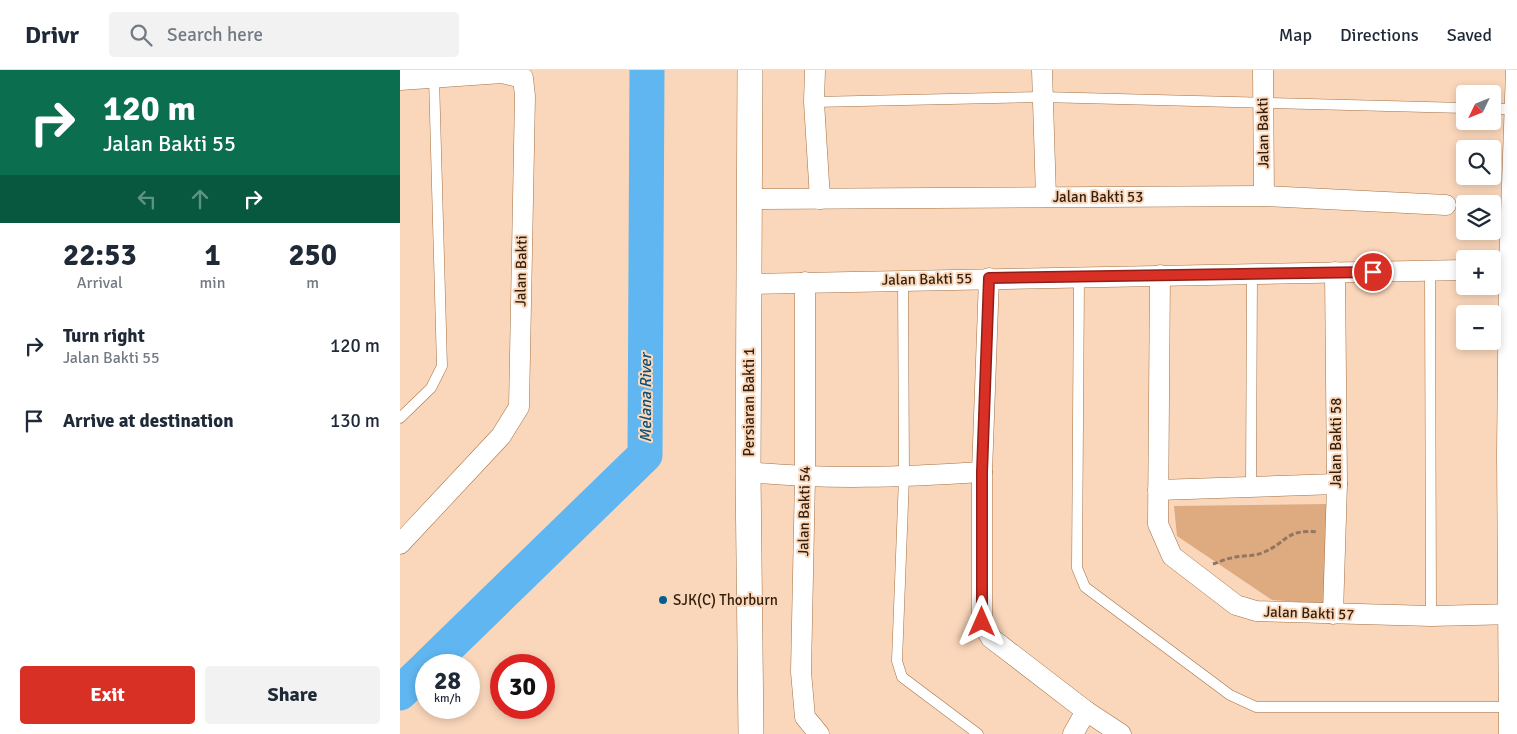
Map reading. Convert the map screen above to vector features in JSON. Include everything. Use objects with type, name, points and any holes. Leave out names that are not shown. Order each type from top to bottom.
[{"type":"street","name":"Persiaran Bakti 1","points":[[750,70],[748,472],[751,734]]},
{"type":"street","points":[[815,70],[814,102],[820,198]]},
{"type":"street","points":[[1042,70],[1046,197]]},
{"type":"street","name":"Jalan Bakti","points":[[1262,70],[1264,196]]},
{"type":"street","points":[[1509,734],[1513,707],[1513,357],[1506,270],[1514,185],[1516,70]]},
{"type":"street","name":"Jalan Bakti","points":[[400,80],[502,73],[523,78],[525,96],[519,407],[501,436],[400,544]]},
{"type":"street","name":"Jalan Bakti 53","points":[[750,199],[1264,196],[1446,205]]},
{"type":"street","name":"Jalan Bakti 55","points":[[749,284],[1079,276],[1456,270]]},
{"type":"street","name":"Jalan Bakti 58","points":[[1333,614],[1337,484],[1335,272]]},
{"type":"street","name":"Jalan Bakti 57","points":[[1160,275],[1158,524],[1172,556],[1236,605],[1256,611],[1432,616],[1513,614]]},
{"type":"street","points":[[989,278],[982,472],[982,622],[991,638],[1086,711],[1121,734]]},
{"type":"street","name":"Jalan Bakti 54","points":[[806,282],[805,478],[801,672],[805,718],[819,734]]},
{"type":"street","points":[[748,472],[805,478],[982,472]]},
{"type":"street","points":[[1158,490],[1337,484]]},
{"type":"street","points":[[1073,734],[1086,711]]},
{"type":"lane","points":[[400,418],[431,388],[442,366],[434,78]]},
{"type":"lane","points":[[814,102],[1042,97],[1456,108]]},
{"type":"lane","points":[[1501,109],[1515,109]]},
{"type":"lane","points":[[1430,271],[1432,616]]},
{"type":"lane","points":[[1251,486],[1252,274]]},
{"type":"lane","points":[[1079,276],[1077,568],[1085,587],[1230,695],[1256,708],[1513,707]]},
{"type":"lane","points":[[904,280],[904,476],[897,661],[902,677],[978,734]]},
{"type":"path","points":[[1210,565],[1231,558],[1260,554],[1276,546],[1292,533],[1304,530],[1335,533]]},
{"type":"shaded area","points":[[1328,504],[1326,604],[1272,600],[1177,536],[1174,506]]},
{"type":"waterway","name":"Melana River","points":[[440,654],[645,455],[647,70]]},
{"type":"waterway","name":"Melana River","points":[[400,693],[415,679]]},
{"type":"place","name":"SJK(C) Thorburn","points":[[663,600]]},
{"type":"route","points":[[982,622],[982,472],[989,278],[1373,272]]}]
